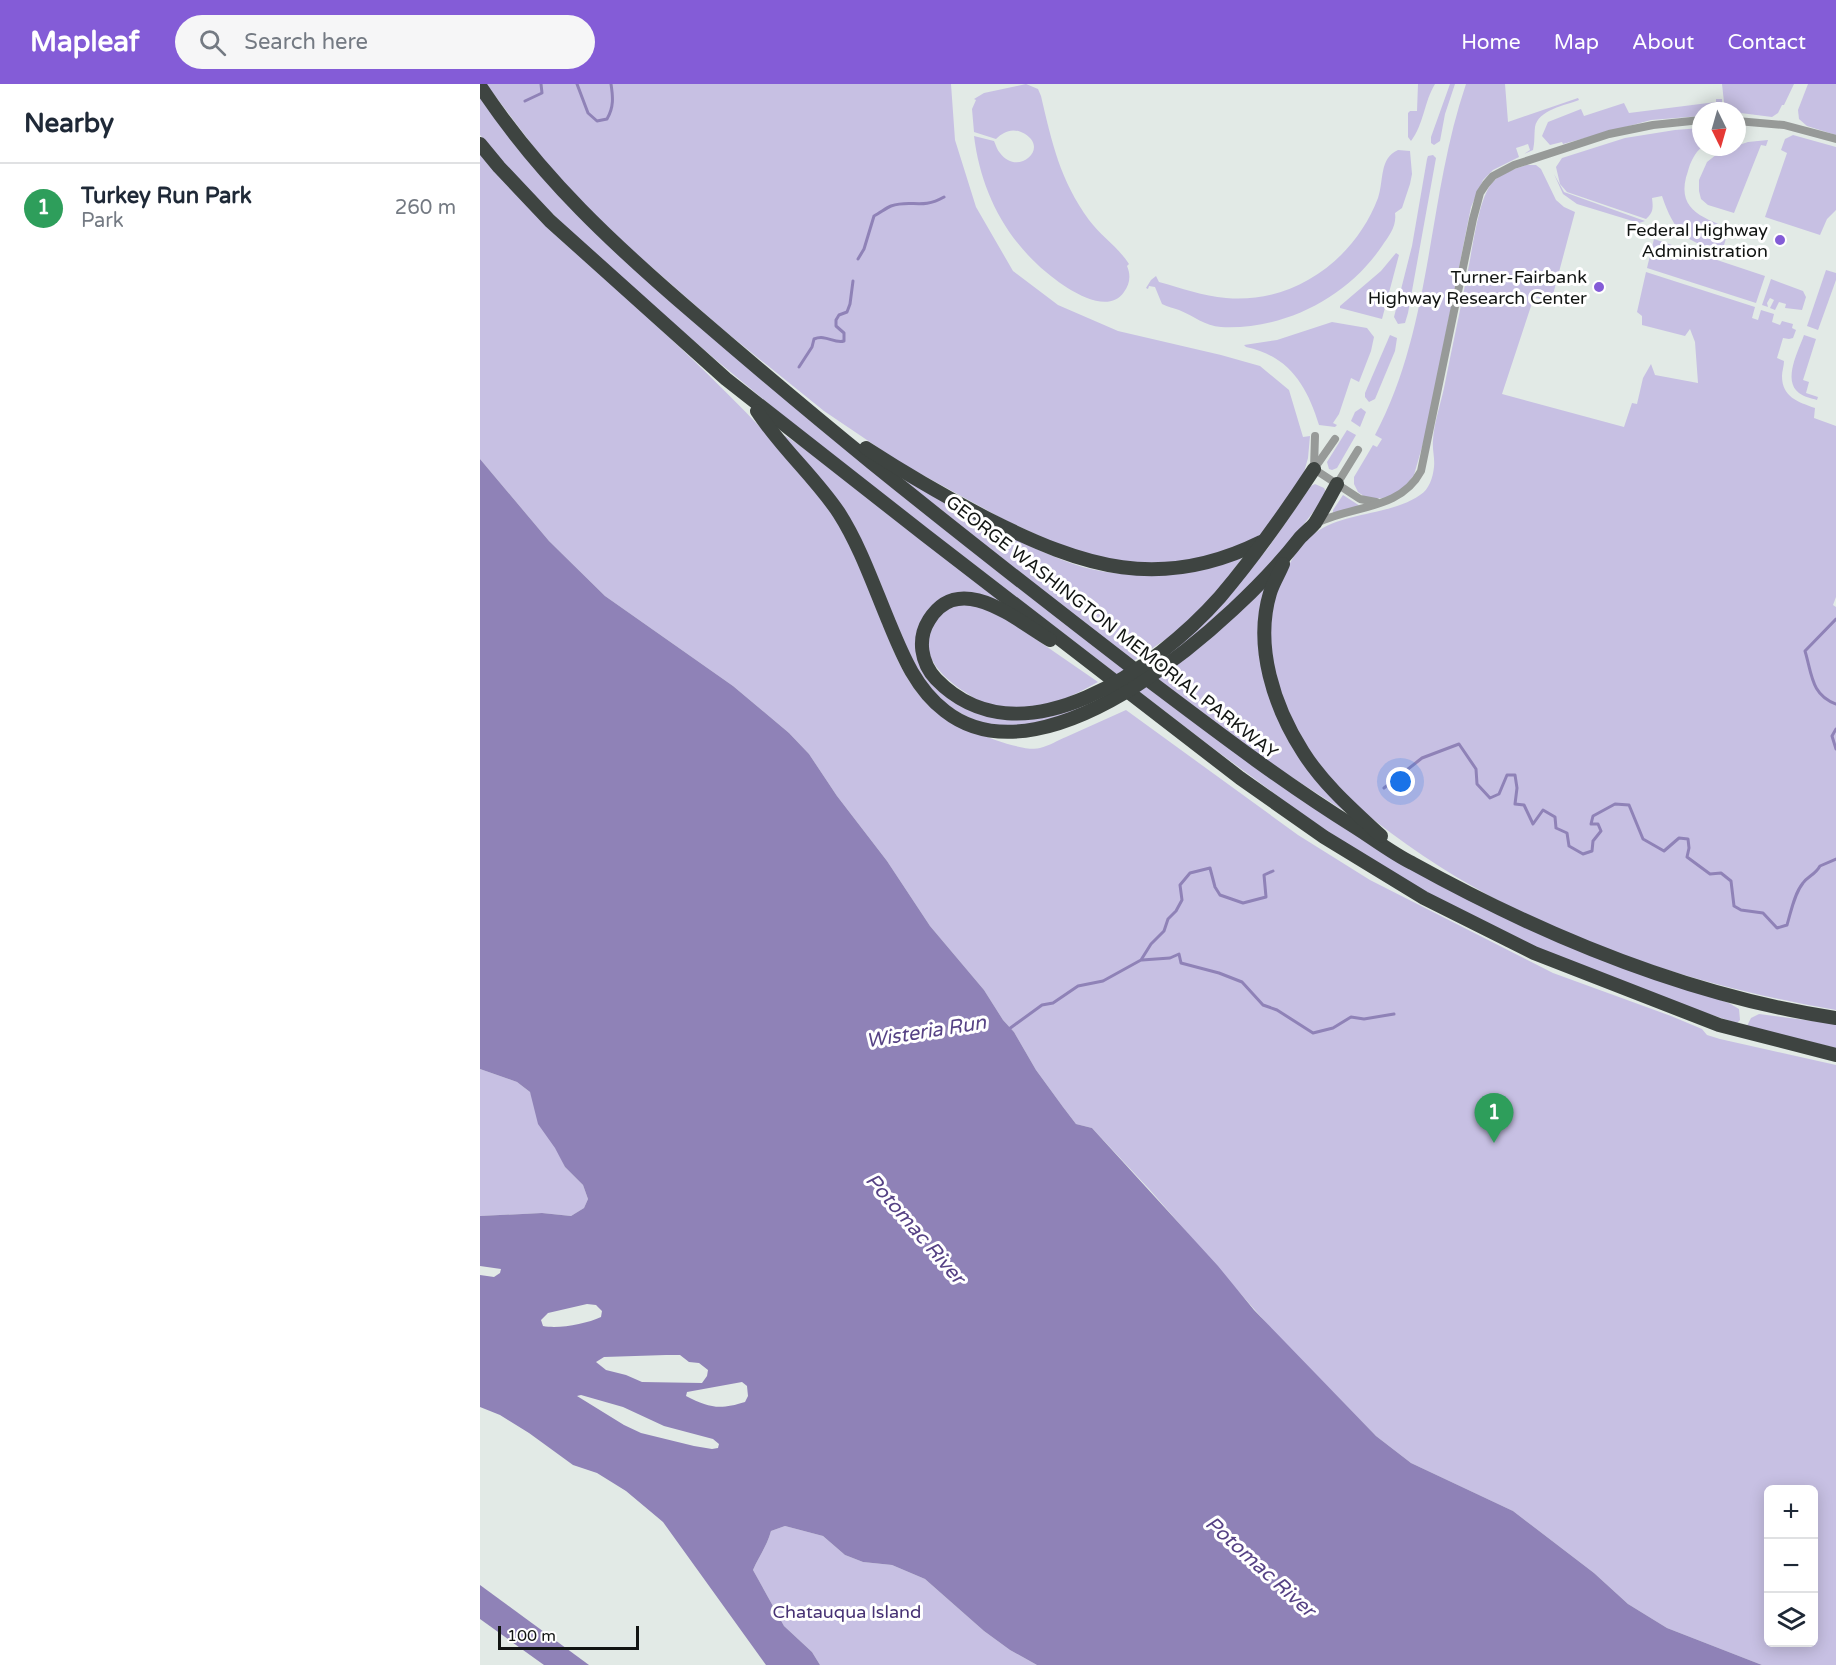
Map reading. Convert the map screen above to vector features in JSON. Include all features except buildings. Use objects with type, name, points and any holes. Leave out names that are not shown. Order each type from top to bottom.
[{"type":"highway","name":"GEORGE WASHINGTON MEMORIAL PARKWAY","points":[[480,86],[522,145],[572,202],[649,275],[809,412],[978,549],[1190,712],[1312,800],[1409,862],[1508,912],[1609,955],[1748,1000],[1836,1018]]},
{"type":"highway","points":[[480,144],[550,221],[674,333],[748,396],[1240,778],[1324,837],[1380,873],[1456,915],[1534,953],[1675,1009],[1748,1034],[1836,1055]]},
{"type":"highway","points":[[748,396],[773,433],[839,513],[853,538],[908,666],[922,688],[945,711],[976,726],[1011,732],[1025,732],[1047,726],[1095,708],[1136,686],[1168,664],[1239,604],[1289,552],[1313,525],[1337,484]]},
{"type":"highway","points":[[809,412],[950,499],[1026,538],[1081,559],[1126,568],[1176,567],[1220,559],[1263,541]]},
{"type":"highway","points":[[1100,670],[980,600],[960,599],[941,607],[927,622],[922,644],[926,665],[931,673],[945,688],[972,705],[1015,715],[1050,710],[1083,699],[1122,678],[1156,654],[1219,597],[1263,541],[1314,469]]},
{"type":"highway","points":[[1289,552],[1270,593],[1265,619],[1264,637],[1268,666],[1279,703],[1303,752],[1322,777],[1361,818],[1409,862]]},
{"type":"street","points":[[1313,525],[1381,503],[1408,490],[1417,478],[1424,463],[1473,219],[1480,193],[1493,176],[1514,165],[1609,134],[1653,125],[1692,121]]},
{"type":"street","points":[[1746,122],[1784,125],[1836,139]]},
{"type":"street","points":[[1314,469],[1315,436]]},
{"type":"street","points":[[1314,469],[1335,440]]},
{"type":"street","points":[[1337,484],[1358,450]]},
{"type":"street","points":[[1314,469],[1360,498],[1381,503]]},
{"type":"green space","points":[[486,84],[951,84],[955,140],[976,207],[1013,271],[1058,305],[1118,331],[1260,366],[1289,390],[1303,437],[1310,436],[1308,458],[1303,476],[1259,537],[1238,549],[1172,564],[1116,562],[1061,546],[1003,519],[901,463],[824,411],[726,332],[632,250],[559,180]]},
{"type":"green space","points":[[1026,84],[1038,89],[1058,161],[1079,205],[1094,226],[1129,264],[1127,266],[1128,286],[1116,300],[1105,302],[1093,300],[1056,280],[1025,252],[994,206],[981,172],[974,136],[994,141],[997,149],[1007,160],[1015,162],[1029,157],[1034,145],[1030,138],[1014,130],[1001,134],[996,139],[974,132],[972,109],[976,100],[974,99],[984,93]]},
{"type":"green space","points":[[1418,84],[1435,84],[1419,127],[1411,141],[1408,137],[1408,113],[1417,111]]},
{"type":"green space","points":[[1450,84],[1455,84],[1445,114],[1440,141],[1434,145],[1431,143],[1431,137]]},
{"type":"green space","points":[[1466,84],[1505,84],[1508,122],[1578,98],[1579,100],[1541,116],[1535,127],[1533,150],[1524,154],[1530,150],[1528,144],[1516,148],[1519,157],[1493,170],[1483,180],[1471,207],[1426,433],[1414,475],[1402,490],[1389,497],[1374,499],[1365,497],[1358,492],[1354,484],[1354,477],[1373,445],[1377,447],[1382,439],[1375,435],[1394,393],[1408,350],[1428,261],[1443,172]]},
{"type":"green space","points":[[1722,84],[1794,84],[1784,105],[1772,117],[1746,114],[1746,102],[1724,102]]},
{"type":"green space","points":[[1808,84],[1836,84],[1836,135],[1807,126],[1799,119],[1798,110]]},
{"type":"green space","points":[[480,93],[599,237],[1286,789],[1589,953],[1729,1003],[1739,1009],[1740,1020],[1737,1023],[1656,997],[1501,932],[1395,876],[1305,816],[1210,746],[820,446],[598,258],[516,178],[480,135]]},
{"type":"green space","points":[[1624,103],[1629,113],[1692,105],[1692,117],[1651,120],[1563,144],[1562,142],[1550,145],[1542,136],[1548,122],[1581,109],[1584,116]]},
{"type":"green space","points":[[1692,129],[1692,156],[1694,156],[1685,184],[1685,194],[1693,209],[1700,215],[1729,228],[1722,252],[1699,244],[1683,234],[1671,219],[1662,196],[1652,198],[1652,209],[1646,219],[1567,192],[1560,184],[1556,167],[1562,158],[1625,138]]},
{"type":"green space","points":[[1793,135],[1836,147],[1836,210],[1827,219],[1820,235],[1765,217],[1787,153],[1781,150],[1785,139]]},
{"type":"green space","points":[[1768,140],[1766,146],[1761,145],[1734,213],[1708,205],[1701,199],[1699,191],[1699,180],[1707,162],[1715,156],[1746,156],[1746,143]]},
{"type":"green space","points":[[1398,150],[1410,151],[1412,174],[1402,208],[1395,213],[1394,227],[1390,235],[1368,265],[1351,281],[1312,307],[1268,323],[1245,327],[1221,327],[1205,323],[1162,304],[1155,287],[1146,288],[1156,276],[1159,282],[1200,294],[1226,298],[1251,298],[1275,294],[1297,286],[1318,274],[1337,259],[1354,241],[1378,198],[1385,164],[1388,158]]},
{"type":"green space","points":[[480,152],[701,367],[757,424],[810,484],[835,515],[849,538],[902,669],[917,692],[943,717],[986,737],[1031,749],[1047,746],[1126,710],[1298,835],[1370,880],[1553,973],[1671,1016],[1702,1029],[1707,1035],[1836,1065],[1836,1665],[1762,1665],[1667,1628],[1628,1604],[1594,1573],[1513,1511],[1411,1463],[1376,1436],[1275,1333],[1150,1190],[1092,1128],[1076,1124],[1036,1070],[1014,1032],[1003,1020],[984,990],[930,926],[887,861],[837,796],[809,754],[789,733],[733,686],[605,596],[549,541],[480,459]]},
{"type":"green space","points":[[1433,155],[1436,158],[1408,313],[1405,323],[1398,324],[1394,317],[1412,246],[1427,159],[1428,156]]},
{"type":"green space","points":[[1527,165],[1536,165],[1541,169],[1556,200],[1575,212],[1551,302],[1534,297],[1502,394],[1624,427],[1632,403],[1637,404],[1643,378],[1651,364],[1655,375],[1698,383],[1695,342],[1690,329],[1685,336],[1642,325],[1642,316],[1637,312],[1646,272],[1755,307],[1752,318],[1758,320],[1761,310],[1774,314],[1772,322],[1780,325],[1782,321],[1793,324],[1792,328],[1796,330],[1793,338],[1783,338],[1777,358],[1784,361],[1782,376],[1785,389],[1792,398],[1815,408],[1814,418],[1836,426],[1836,597],[1833,605],[1836,607],[1836,1010],[1777,999],[1660,967],[1547,924],[1492,897],[1440,867],[1391,833],[1345,795],[1324,774],[1306,750],[1285,706],[1274,668],[1268,633],[1270,610],[1277,590],[1297,552],[1315,533],[1340,521],[1408,502],[1428,487],[1434,467],[1435,427],[1483,199],[1492,183],[1508,172]]},
{"type":"green space","points":[[1554,174],[1564,192],[1645,221],[1639,223],[1577,204],[1563,194]]},
{"type":"green space","points":[[1654,239],[1765,276],[1756,303],[1647,268]]},
{"type":"green space","points":[[1396,253],[1399,255],[1382,319],[1340,308],[1381,271]]},
{"type":"green space","points":[[1826,270],[1836,273],[1836,280],[1818,330],[1807,326]]},
{"type":"green space","points":[[1771,279],[1803,291],[1806,297],[1802,310],[1785,308],[1786,304],[1779,302],[1775,310],[1770,308],[1774,300],[1770,298],[1767,303],[1768,307],[1762,305]]},
{"type":"green space","points":[[1332,322],[1367,328],[1374,337],[1359,382],[1351,378],[1339,414],[1333,423],[1337,425],[1335,427],[1319,425],[1309,398],[1285,365],[1261,351],[1244,345],[1277,340]]},
{"type":"green space","points":[[1390,335],[1397,338],[1395,351],[1375,399],[1369,402],[1365,393]]},
{"type":"green space","points":[[1804,335],[1816,339],[1803,380],[1809,382],[1806,393],[1818,397],[1817,400],[1799,393],[1792,381],[1793,365]]},
{"type":"green space","points":[[1361,408],[1366,412],[1360,427],[1351,421],[1355,412]]},
{"type":"green space","points":[[1347,430],[1356,435],[1337,468],[1329,469],[1327,462]]},
{"type":"green space","points":[[784,435],[1030,622],[994,603],[935,605],[924,666],[997,716],[1094,700],[1054,719],[1012,727],[981,722],[952,708],[939,698],[928,687],[910,661],[865,550]]},
{"type":"green space","points":[[890,472],[1031,546],[1093,570],[1158,575],[1208,568],[1242,558],[1219,590],[1181,629],[1132,662]]},
{"type":"green space","points":[[1315,484],[1324,488],[1326,492],[1324,498],[1277,559],[1245,593],[1166,658],[1163,656],[1226,599],[1268,548],[1311,486]]},
{"type":"green space","points":[[1343,495],[1360,506],[1333,513],[1333,510]]},
{"type":"green space","points":[[1272,578],[1260,650],[1322,785],[1344,811],[1256,754],[1154,680]]},
{"type":"green space","points":[[955,604],[979,604],[998,613],[1098,682],[1048,705],[1026,709],[994,707],[980,702],[948,680],[933,662],[928,651],[929,629],[942,611]]},
{"type":"green space","points":[[1759,1014],[1836,1024],[1836,1048],[1747,1026],[1751,1018]]},
{"type":"green space","points":[[480,1069],[517,1082],[530,1092],[565,1167],[583,1185],[588,1199],[584,1208],[571,1216],[542,1213],[480,1216]]},
{"type":"green space","name":"Chatauqua Island","points":[[785,1526],[823,1536],[845,1555],[863,1562],[892,1565],[925,1579],[984,1631],[1010,1650],[1037,1665],[820,1665],[812,1652],[784,1626],[753,1570],[771,1531]]},
{"type":"water","name":"Potomac River","points":[[480,459],[549,541],[605,596],[733,686],[789,733],[809,754],[837,796],[887,861],[930,926],[984,990],[1003,1020],[1014,1032],[1036,1070],[1076,1124],[1092,1128],[1218,1266],[1254,1310],[1376,1436],[1411,1463],[1513,1511],[1594,1573],[1628,1604],[1667,1628],[1762,1665],[1037,1665],[1010,1650],[984,1631],[925,1579],[892,1565],[863,1562],[845,1555],[823,1536],[785,1526],[771,1531],[753,1570],[784,1626],[812,1652],[820,1665],[766,1665],[663,1522],[626,1491],[597,1473],[573,1465],[529,1433],[500,1415],[480,1407],[480,1275],[494,1277],[500,1273],[501,1269],[480,1266],[480,1216],[542,1213],[571,1216],[584,1208],[588,1199],[583,1185],[565,1167],[538,1124],[530,1092],[517,1082],[480,1069]],"holes":[[[587,1304],[596,1305],[602,1311],[601,1317],[595,1320],[557,1327],[543,1326],[541,1320],[548,1313]],[[680,1355],[689,1362],[699,1363],[708,1370],[702,1383],[642,1382],[606,1370],[596,1362],[604,1357]],[[742,1382],[747,1386],[748,1396],[745,1402],[721,1407],[701,1403],[686,1396],[687,1392]],[[581,1395],[623,1407],[664,1426],[713,1439],[719,1444],[718,1448],[694,1446],[641,1433],[577,1396]]]},
{"type":"water","points":[[480,1585],[589,1665],[544,1665],[480,1619]]},
{"type":"waterway","points":[[525,101],[542,93],[541,84]]},
{"type":"waterway","points":[[577,84],[588,113],[597,121],[607,119],[611,110],[611,84]]},
{"type":"waterway","points":[[858,259],[864,249],[874,216],[898,204],[923,204],[944,197]]},
{"type":"waterway","points":[[799,367],[812,347],[814,339],[844,341],[844,333],[836,326],[836,320],[839,315],[847,312],[853,281]]},
{"type":"waterway","name":"Wisteria Run","points":[[1836,619],[1805,651],[1811,676],[1817,689],[1828,700],[1836,704]]},
{"type":"waterway","name":"Wisteria Run","points":[[1836,729],[1832,736],[1836,749]]},
{"type":"waterway","name":"Wisteria Run","points":[[1384,788],[1422,758],[1459,744],[1476,769],[1477,784],[1490,798],[1499,794],[1507,775],[1515,775],[1517,788],[1515,804],[1524,805],[1533,824],[1543,810],[1555,817],[1556,828],[1567,833],[1569,846],[1583,854],[1592,851],[1593,841],[1601,831],[1598,824],[1591,824],[1593,816],[1615,804],[1629,805],[1643,839],[1664,851],[1679,838],[1688,839],[1687,857],[1710,874],[1721,873],[1731,881],[1734,906],[1741,910],[1763,913],[1777,928],[1787,925],[1795,898],[1805,881],[1820,866],[1836,859]]},
{"type":"waterway","name":"Wisteria Run","points":[[1009,1029],[1042,1005],[1053,1003],[1078,986],[1103,981],[1141,960],[1151,944],[1164,931],[1168,919],[1176,911],[1182,900],[1180,885],[1190,873],[1210,868],[1215,887],[1220,895],[1243,903],[1266,897],[1264,875],[1273,871]]},
{"type":"waterway","points":[[1142,960],[1170,958],[1179,954],[1181,963],[1242,982],[1263,1005],[1277,1010],[1313,1033],[1333,1028],[1351,1017],[1364,1019],[1394,1014]]},
{"type":"place","name":"Federal Highway Administration","points":[[1780,240]]},
{"type":"place","name":"Turner-Fairbank Highway Research Center","points":[[1599,287]]},
{"type":"place","name":"Turkey Run Park","points":[[1494,1143]]}]
